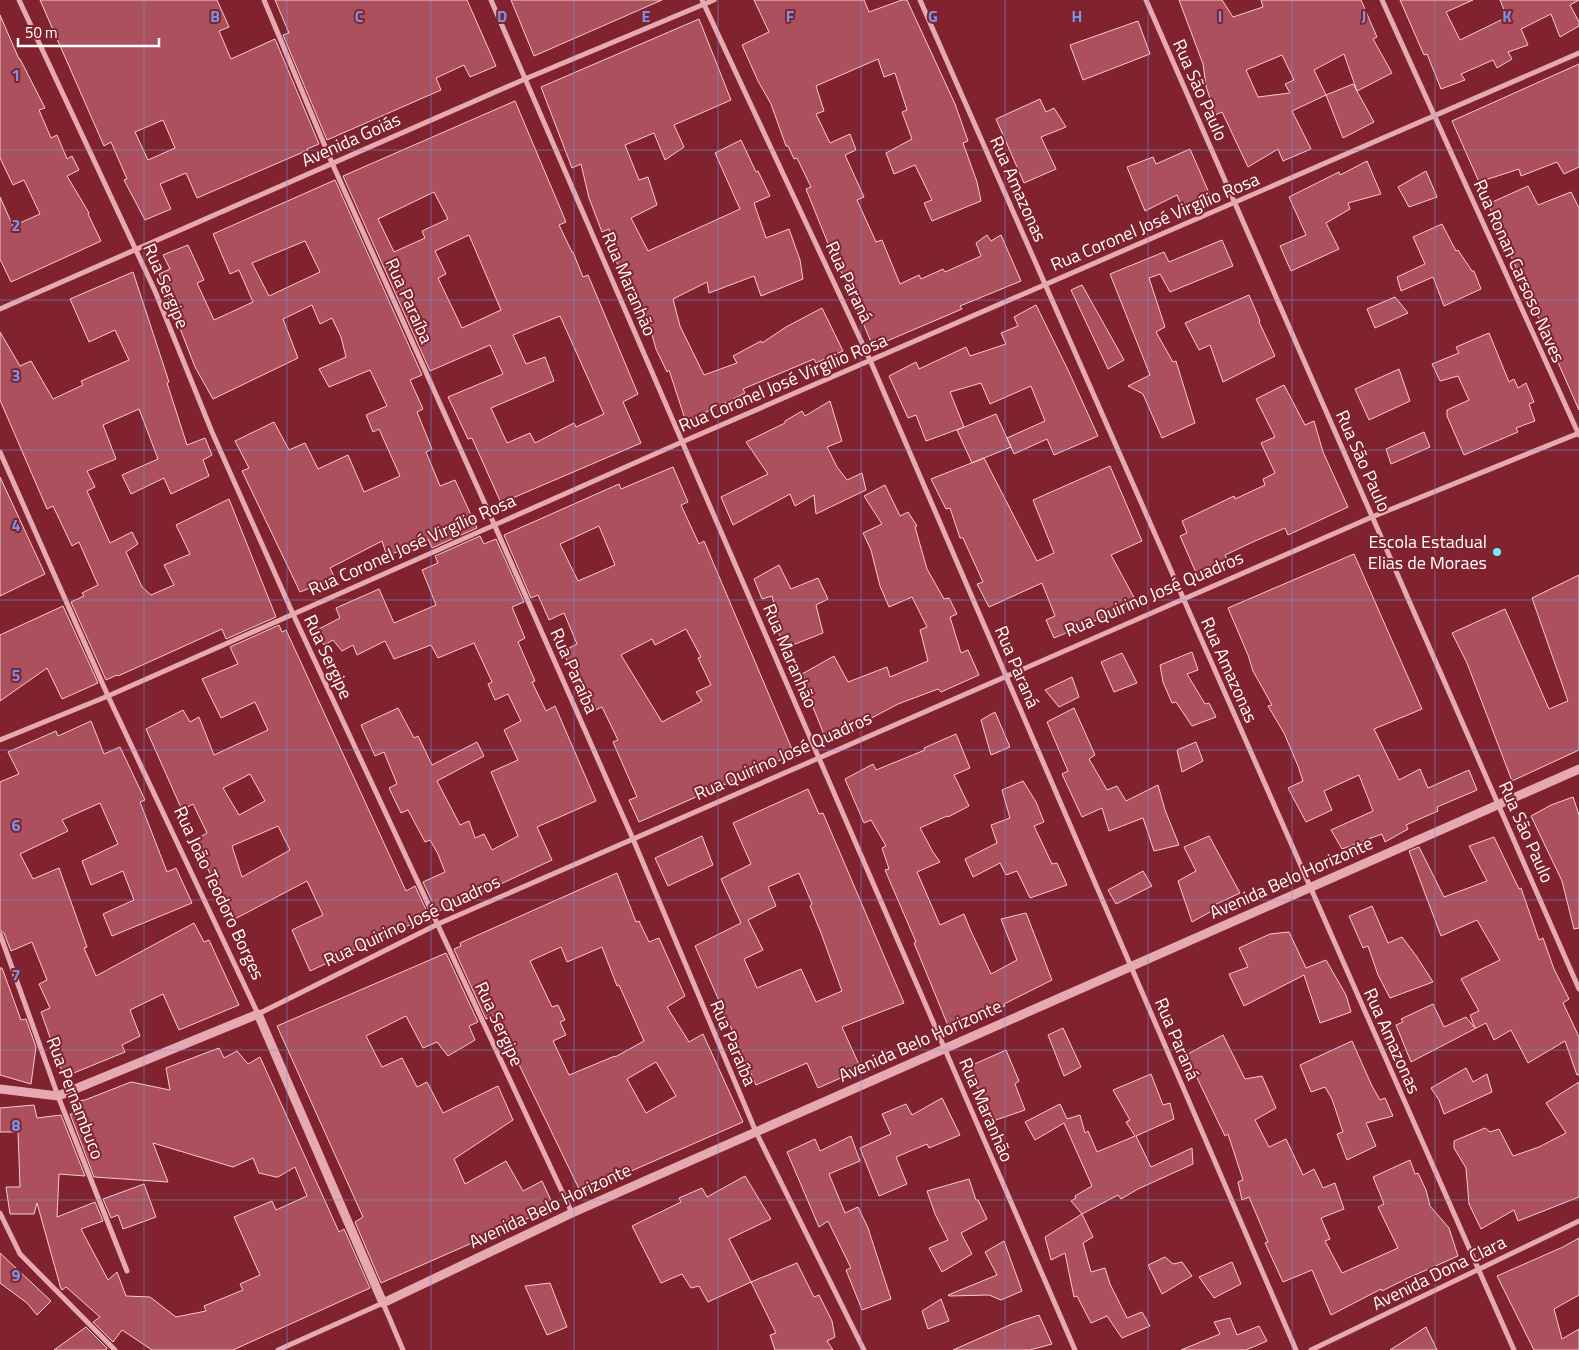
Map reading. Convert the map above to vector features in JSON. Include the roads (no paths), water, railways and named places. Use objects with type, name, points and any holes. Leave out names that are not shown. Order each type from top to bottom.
[{"type":"street","name":"Rua Sergipe","points":[[19,0],[155,291],[212,432],[293,614],[572,1213]]},
{"type":"street","name":"Rua Paraíba","points":[[264,0],[332,163],[494,524],[632,839],[756,1132],[864,1350]]},
{"type":"street","name":"Rua Maranhão","points":[[490,0],[1076,1350]]},
{"type":"street","name":"Avenida Goiás","points":[[0,309],[525,79],[703,2],[714,0]]},
{"type":"street","name":"Rua Amazonas","points":[[920,0],[1514,1350]]},
{"type":"street","name":"Rua São Paulo","points":[[1146,0],[1579,989]]},
{"type":"street","name":"Rua Ronan Carsoso Naves","points":[[1382,0],[1579,434]]},
{"type":"street","name":"Rua Paraná","points":[[703,2],[870,360],[1296,1350]]},
{"type":"street","name":"Rua Coronel José Virgílio Rosa","points":[[0,740],[108,696],[494,524],[1579,53]]},
{"type":"street","name":"Rua Quirino José Quadros","points":[[0,1089],[58,1096],[258,1014],[438,924],[1372,517],[1579,434]]},
{"type":"street","name":"Rua João Teodoro Borges","points":[[0,452],[108,696],[258,1014],[403,1350]]},
{"type":"street","name":"Avenida Belo Horizonte","points":[[278,1350],[383,1303],[572,1213],[1579,769]]},
{"type":"street","name":"Rua Pernambuco","points":[[0,934],[58,1096],[127,1271]]},
{"type":"street","points":[[0,1213],[20,1254],[115,1350]]},
{"type":"street","name":"Avenida Dona Clara","points":[[1311,1350],[1579,1221]]},
{"type":"place","name":"Escola Estadual Elias de Moraes","points":[[1497,552]]}]
